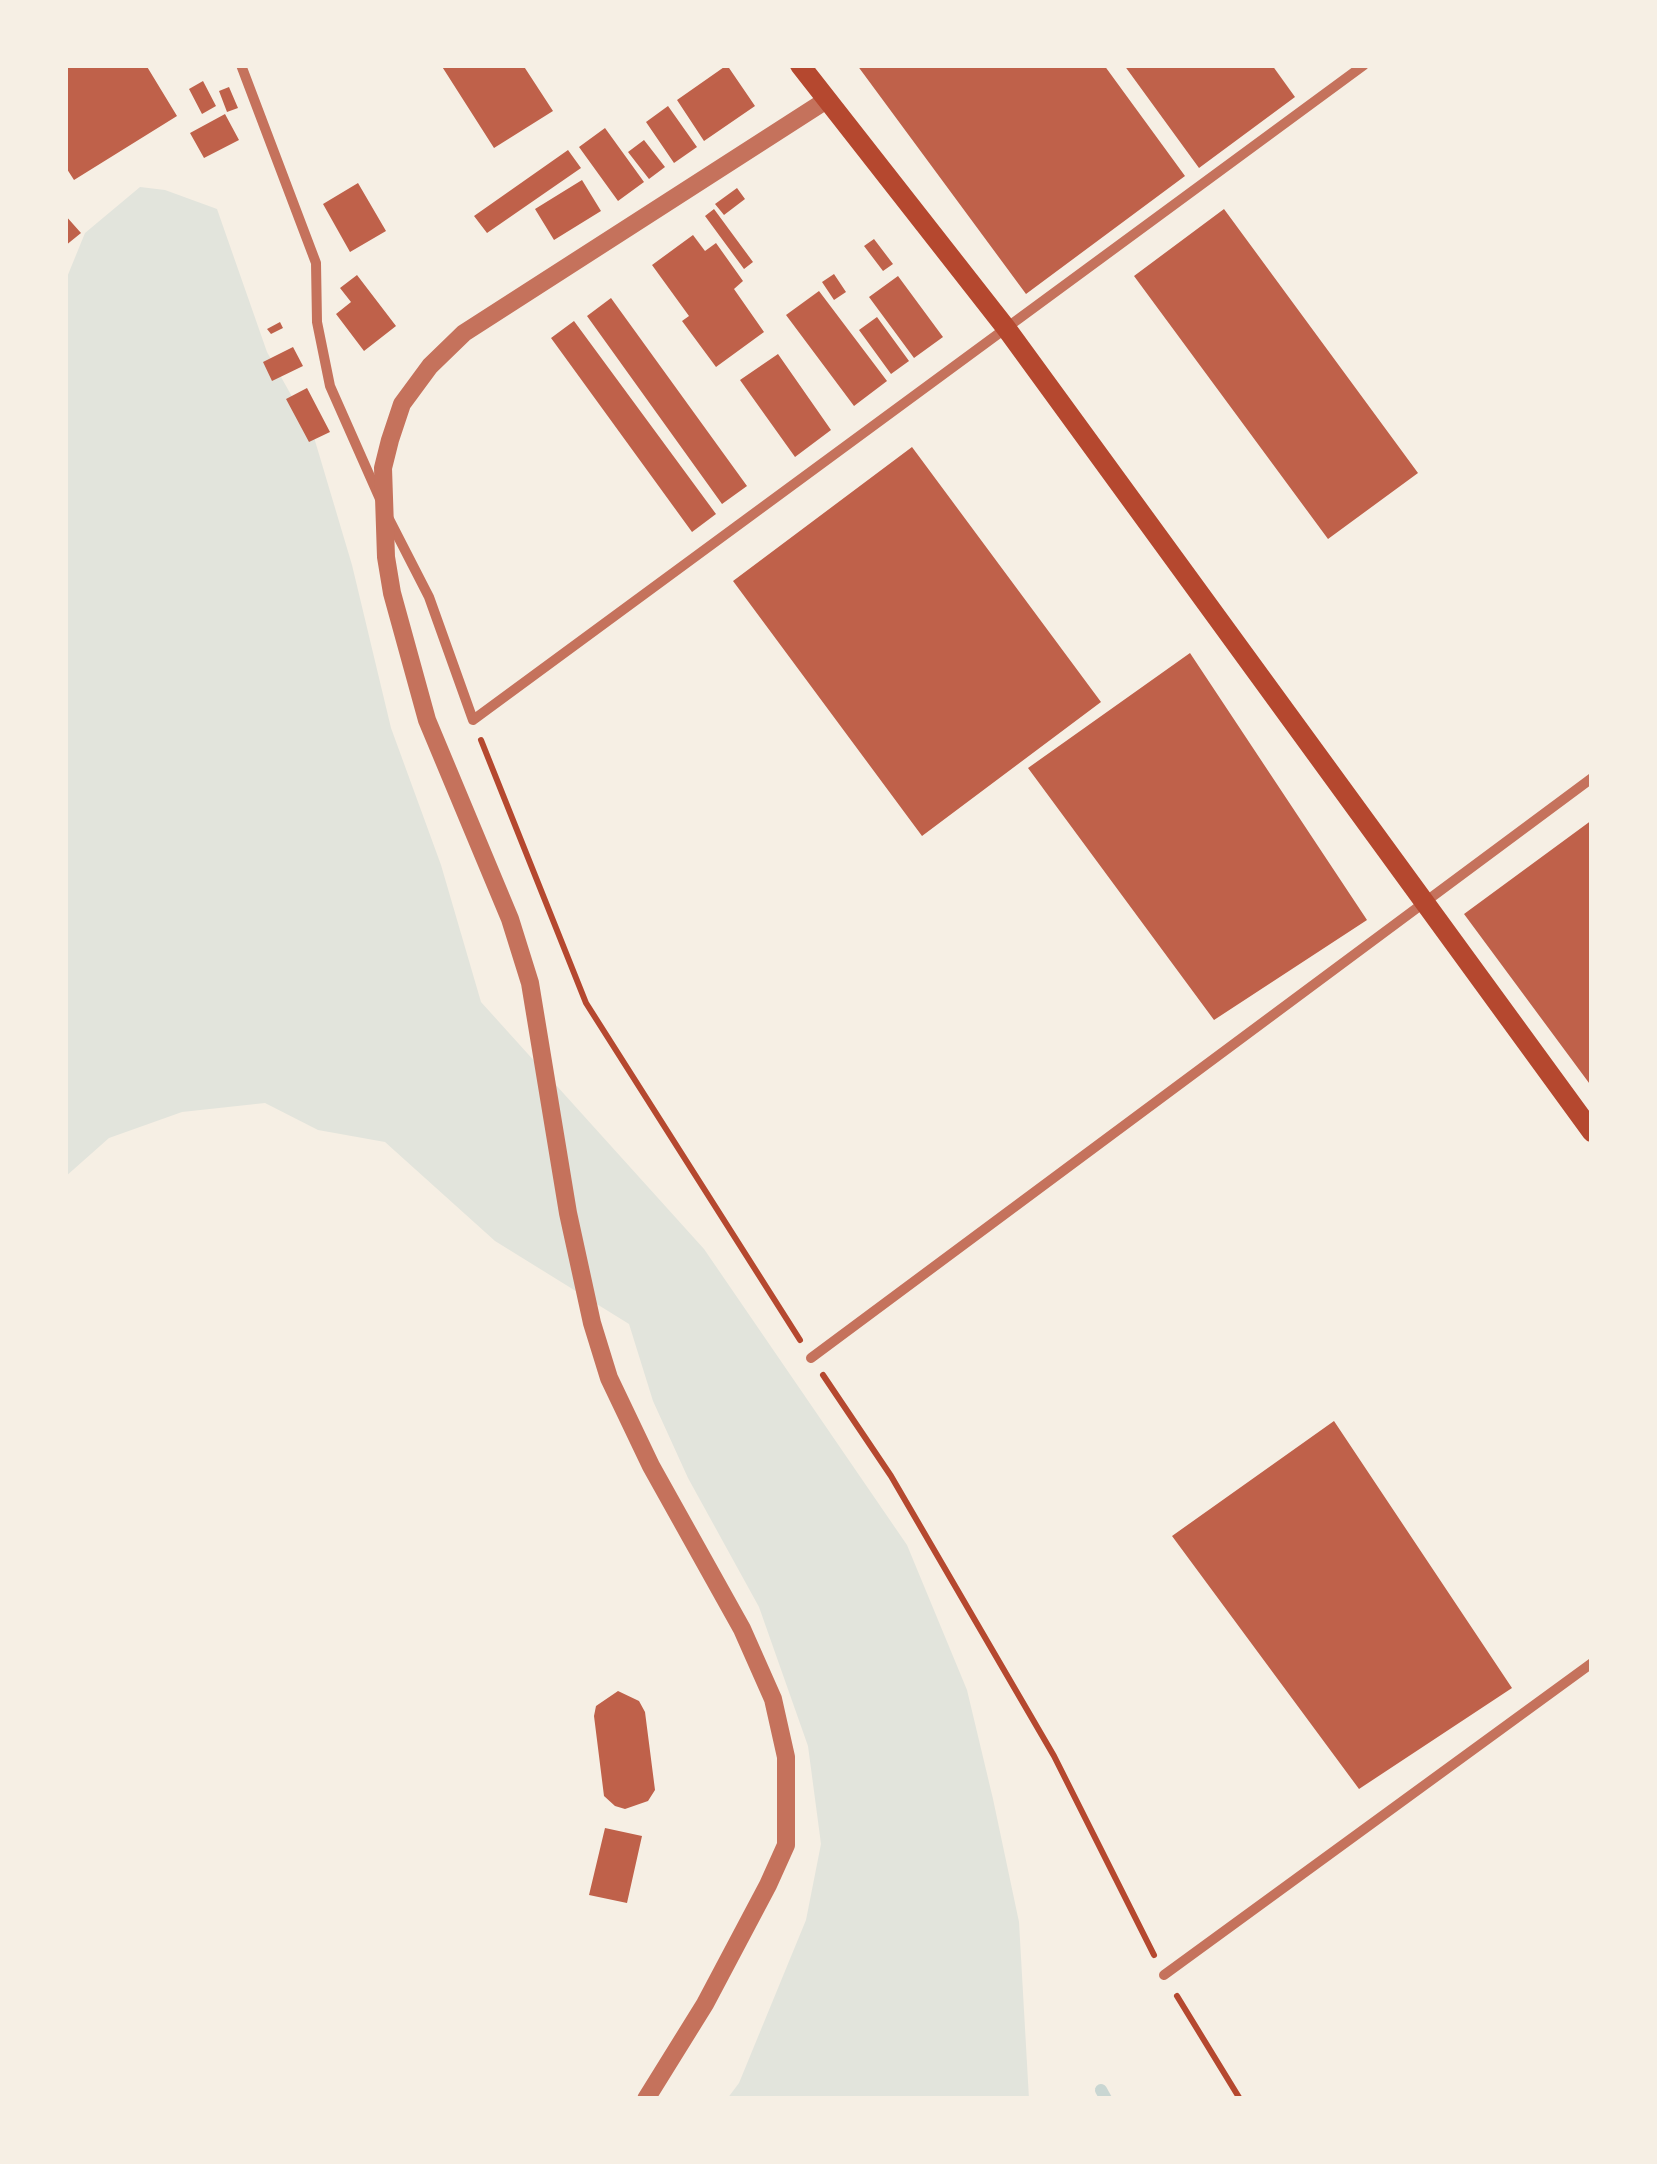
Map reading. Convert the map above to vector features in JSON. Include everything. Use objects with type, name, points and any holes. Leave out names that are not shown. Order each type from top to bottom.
[{"type":"main road","points":[[800,65],[1006,328],[1592,1132]]},
{"type":"street","points":[[241,65],[316,264],[317,322],[330,386],[386,513],[429,596],[473,720],[1364,65]]},
{"type":"street","points":[[646,2099],[704,2004],[786,1845],[786,1757],[773,1699],[742,1629],[651,1466],[609,1378],[592,1323],[568,1213],[530,983],[510,919],[426,720],[392,592],[386,557],[383,468],[402,404],[430,366],[464,333],[825,101]]},
{"type":"street","points":[[812,1358],[1592,778]]},
{"type":"street","points":[[1164,1976],[1592,1663]]},
{"type":"path","points":[[473,720],[586,1003],[891,1476],[1054,1756],[1164,1976],[1240,2099]]},
{"type":"shaded area","points":[[140,187],[165,190],[217,209],[267,352],[313,434],[352,565],[391,728],[441,865],[481,1002],[704,1249],[907,1545],[967,1690],[993,1799],[1019,1922],[1029,2099],[727,2099],[739,2083],[806,1920],[821,1844],[808,1746],[759,1607],[688,1478],[653,1401],[629,1324],[495,1241],[385,1142],[318,1130],[265,1103],[182,1112],[109,1138],[65,1177],[65,282],[85,233]]},
{"type":"building","points":[[65,65],[146,65],[177,116],[74,180],[65,166]]},
{"type":"building","points":[[441,65],[523,65],[553,111],[494,148]]},
{"type":"building","points":[[727,65],[755,106],[704,141],[677,100]]},
{"type":"building","points":[[857,65],[1104,65],[1185,176],[1026,294]]},
{"type":"building","points":[[1124,65],[1272,65],[1295,97],[1199,168]]},
{"type":"building","points":[[203,81],[216,106],[202,114],[189,89]]},
{"type":"building","points":[[229,87],[238,108],[227,112],[219,91]]},
{"type":"building","points":[[668,106],[697,147],[674,163],[646,122]]},
{"type":"building","points":[[225,114],[239,140],[204,158],[190,133]]},
{"type":"building","points":[[605,128],[644,182],[618,201],[579,147]]},
{"type":"building","points":[[644,140],[665,167],[649,179],[628,152]]},
{"type":"building","points":[[568,150],[581,168],[487,233],[474,216]]},
{"type":"building","points":[[582,180],[601,211],[554,240],[535,209]]},
{"type":"building","points":[[358,183],[386,231],[350,252],[323,204]]},
{"type":"building","points":[[737,188],[745,199],[724,215],[715,204]]},
{"type":"building","points":[[714,209],[753,262],[744,269],[705,216]]},
{"type":"building","points":[[1224,209],[1418,473],[1328,539],[1134,276]]},
{"type":"building","points":[[65,215],[81,233],[65,246]]},
{"type":"building","points":[[693,235],[705,251],[716,243],[743,281],[734,289],[764,332],[716,367],[682,321],[689,316],[652,265]]},
{"type":"building","points":[[874,239],[893,264],[883,271],[864,246]]},
{"type":"building","points":[[834,274],[846,292],[834,300],[822,282]]},
{"type":"building","points":[[357,275],[396,326],[364,351],[336,314],[351,302],[340,288]]},
{"type":"building","points":[[898,276],[943,337],[914,358],[869,297]]},
{"type":"building","points":[[819,291],[887,381],[854,406],[786,315]]},
{"type":"building","points":[[611,298],[747,486],[722,504],[587,316]]},
{"type":"building","points":[[877,317],[909,361],[891,374],[859,330]]},
{"type":"building","points":[[574,321],[716,514],[692,532],[551,338]]},
{"type":"building","points":[[280,322],[283,328],[271,334],[267,329]]},
{"type":"building","points":[[293,347],[303,366],[272,381],[263,362]]},
{"type":"building","points":[[778,354],[831,430],[795,457],[740,380]]},
{"type":"building","points":[[307,388],[330,432],[309,442],[286,399]]},
{"type":"building","points":[[912,447],[1101,702],[922,836],[733,581]]},
{"type":"building","points":[[1190,653],[1367,920],[1214,1020],[1028,768]]},
{"type":"building","points":[[1592,820],[1592,1087],[1464,914]]},
{"type":"building","points":[[1334,1421],[1512,1688],[1359,1789],[1172,1536]]},
{"type":"building","points":[[618,1691],[639,1701],[645,1712],[655,1790],[648,1801],[625,1809],[604,1796],[594,1716],[596,1706]]},
{"type":"building","points":[[605,1828],[642,1836],[627,1903],[589,1895]]},
{"type":"waterway","points":[[1101,2090],[1106,2099]]}]
